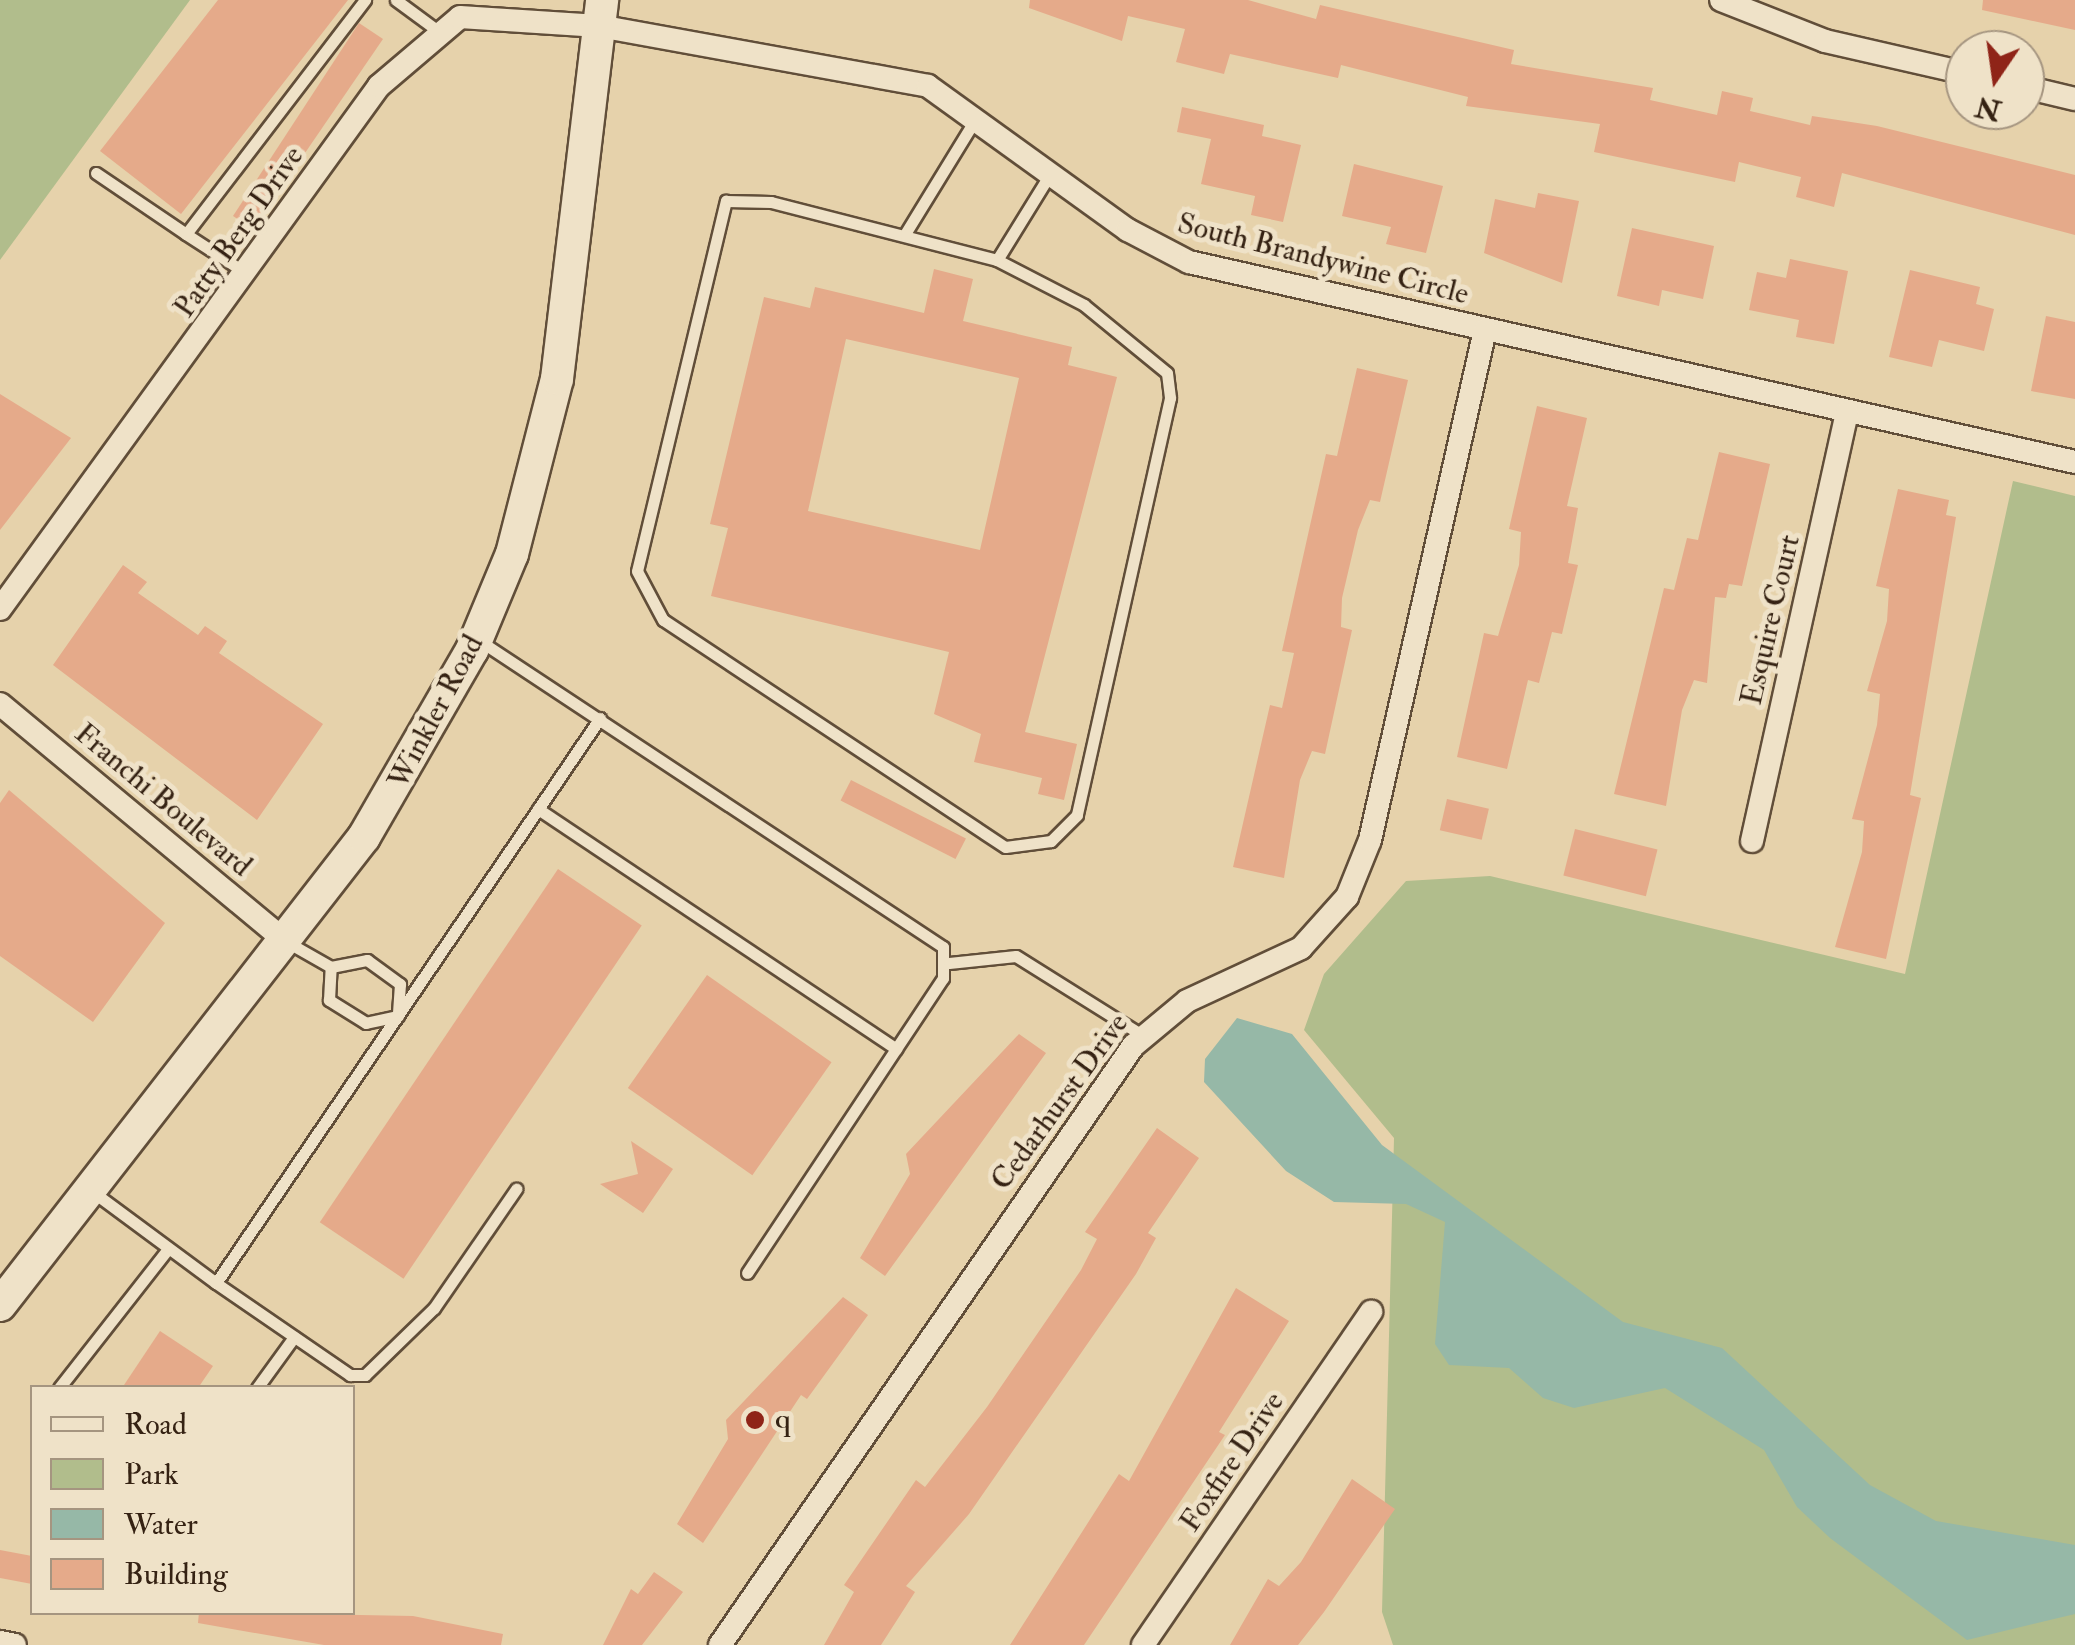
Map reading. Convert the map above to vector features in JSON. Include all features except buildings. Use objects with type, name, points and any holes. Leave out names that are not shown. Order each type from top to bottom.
[{"type":"street","points":[[1721,0],[1825,41],[1945,69]]},
{"type":"street","name":"Patty Berg Drive","points":[[0,610],[379,86],[438,31],[460,17],[601,13]]},
{"type":"street","name":"South Brandywine Circle","points":[[601,13],[928,86],[1054,169],[1128,230],[1189,262],[2075,462]]},
{"type":"street","name":"Winkler Road","points":[[0,1306],[89,1188],[287,942],[404,778],[477,639],[534,483],[557,379],[601,13]]},
{"type":"street","points":[[2045,92],[2075,99]]},
{"type":"street","name":"Cedarhurst Drive","points":[[720,1645],[1142,1035],[1186,1001],[1301,948],[1361,870],[1485,330]]},
{"type":"street","name":"Esquire Court","points":[[1752,841],[1847,412]]},
{"type":"street","name":"Franchi Boulevard","points":[[0,704],[287,942]]},
{"type":"street","name":"Foxfire Drive","points":[[1143,1645],[1371,1312]]},
{"type":"street","points":[[0,1642],[14,1645]]},
{"type":"lane","points":[[186,234],[365,0]]},
{"type":"lane","points":[[396,0],[438,31]]},
{"type":"lane","points":[[904,234],[976,118]]},
{"type":"lane","points":[[997,260],[1054,169]]},
{"type":"lane","points":[[96,174],[246,273]]},
{"type":"lane","points":[[726,201],[772,202],[997,260],[1084,305],[1167,373],[1170,398],[1077,815],[1051,841],[1005,847],[663,620],[637,571],[726,201]]},
{"type":"lane","points":[[477,639],[943,947],[950,963]]},
{"type":"lane","points":[[216,1283],[600,718]]},
{"type":"lane","points":[[538,809],[896,1049]]},
{"type":"lane","points":[[287,942],[331,967],[367,960],[400,984],[398,1016]]},
{"type":"lane","points":[[950,963],[1016,956],[1142,1035]]},
{"type":"lane","points":[[748,1273],[950,963]]},
{"type":"lane","points":[[331,967],[329,1000],[366,1023],[398,1016]]},
{"type":"lane","points":[[89,1188],[168,1249],[350,1374],[378,1366],[434,1308],[516,1189]]},
{"type":"lane","points":[[60,1385],[168,1249]]},
{"type":"lane","points":[[258,1385],[294,1337]]},
{"type":"green space","points":[[0,0],[190,0],[0,260]]},
{"type":"green space","points":[[2013,481],[2075,496],[2075,1645],[1393,1645],[1382,1612],[1394,1138],[1304,1030],[1324,974],[1406,881],[1490,876],[1905,974]]},
{"type":"water","points":[[1237,1018],[1292,1034],[1382,1145],[1623,1322],[1722,1348],[1870,1485],[1936,1521],[2075,1545],[2075,1614],[1967,1640],[1830,1538],[1797,1507],[1764,1450],[1665,1388],[1574,1408],[1543,1398],[1509,1368],[1449,1365],[1435,1344],[1445,1222],[1406,1204],[1334,1202],[1286,1171],[1204,1082],[1205,1059]]},
{"type":"place","name":"q","points":[[755,1420]]}]
